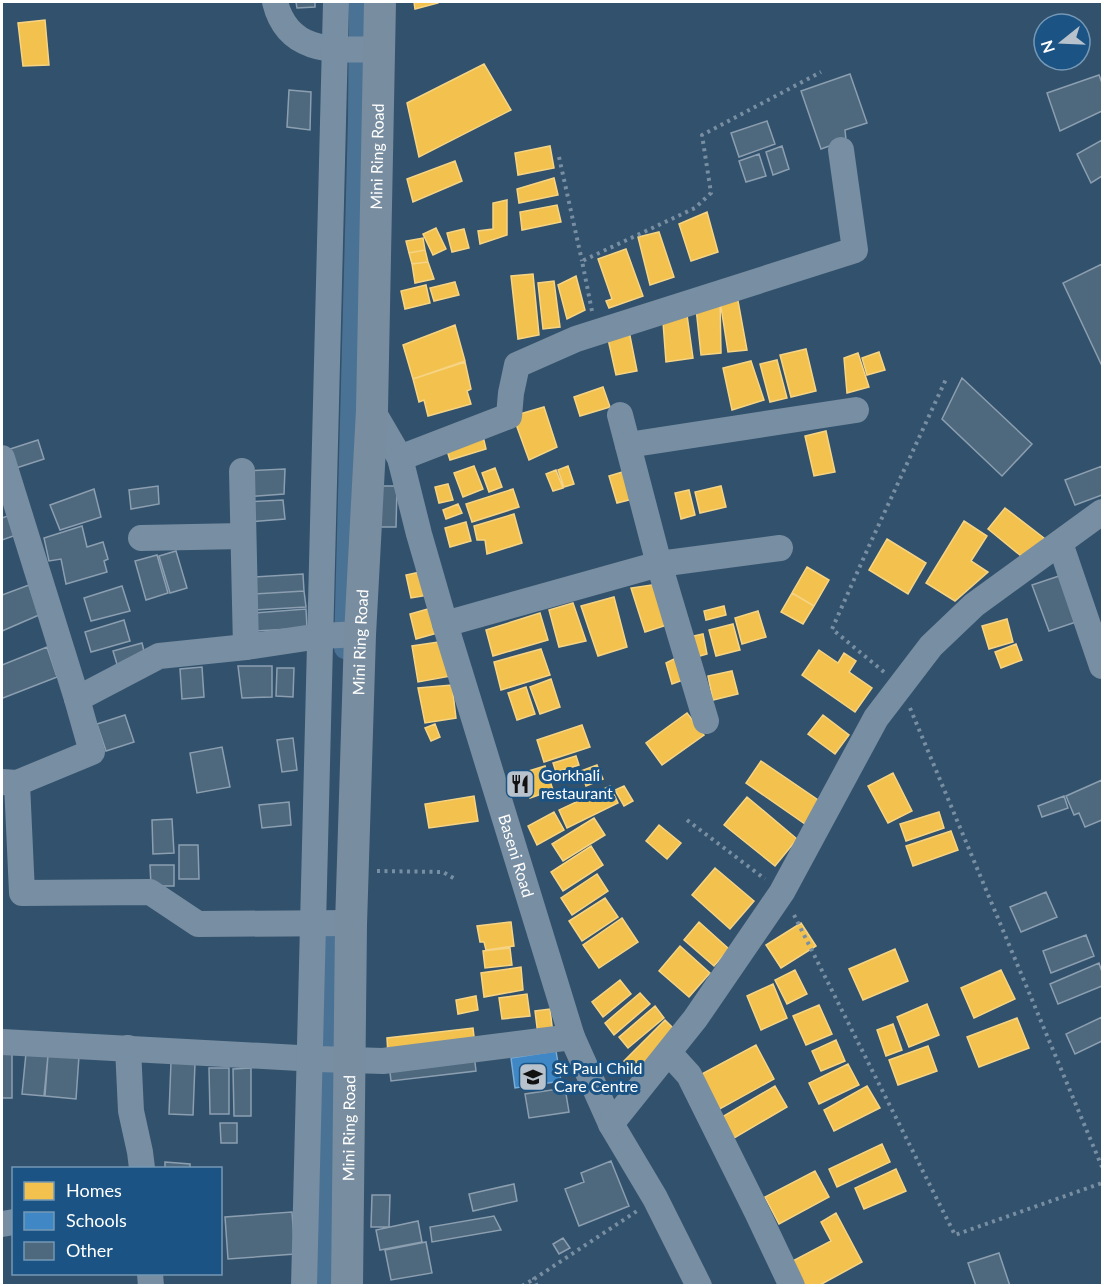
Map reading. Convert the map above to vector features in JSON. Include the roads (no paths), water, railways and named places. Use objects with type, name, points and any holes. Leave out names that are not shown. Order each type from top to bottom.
[{"type":"main road","name":"Mini Ring Road","points":[[347,1286],[346,1061],[334,923],[352,868],[343,635],[372,410],[355,49],[380,2]]},
{"type":"street","points":[[275,2],[278,13],[290,32],[306,44],[355,49]]},
{"type":"street","points":[[304,1286],[313,1059],[334,923],[343,635],[355,49],[336,2]]},
{"type":"street","points":[[400,458],[509,416],[517,365],[576,339],[855,250],[841,150]]},
{"type":"street","name":"Baseni Road","points":[[372,410],[400,458],[445,624],[572,1037],[611,1124],[655,1198],[699,1286]]},
{"type":"street","points":[[628,445],[856,410]]},
{"type":"street","points":[[620,415],[659,564],[706,721]]},
{"type":"street","points":[[2,458],[92,752],[9,782],[12,894],[150,892],[198,924],[334,923]]},
{"type":"street","points":[[242,471],[246,647]]},
{"type":"street","points":[[611,1124],[695,1019],[782,892],[876,718],[931,646],[974,605],[1102,512]]},
{"type":"street","points":[[141,538],[243,536]]},
{"type":"street","points":[[1060,543],[1102,666]]},
{"type":"street","points":[[445,624],[659,564],[780,548]]},
{"type":"street","points":[[77,699],[159,656],[343,635]]},
{"type":"street","points":[[2,1042],[346,1061],[383,1061],[572,1037]]},
{"type":"street","points":[[128,1048],[131,1111],[142,1167]]},
{"type":"street","points":[[669,1053],[688,1075],[792,1286]]},
{"type":"waterway","points":[[345,648],[360,2]]},
{"type":"waterway","points":[[323,1286],[336,936]]},
{"type":"place","name":"Gorkhali restaurant","points":[[520,784]]},
{"type":"place","name":"St Paul Child Care Centre","points":[[533,1077]]}]
